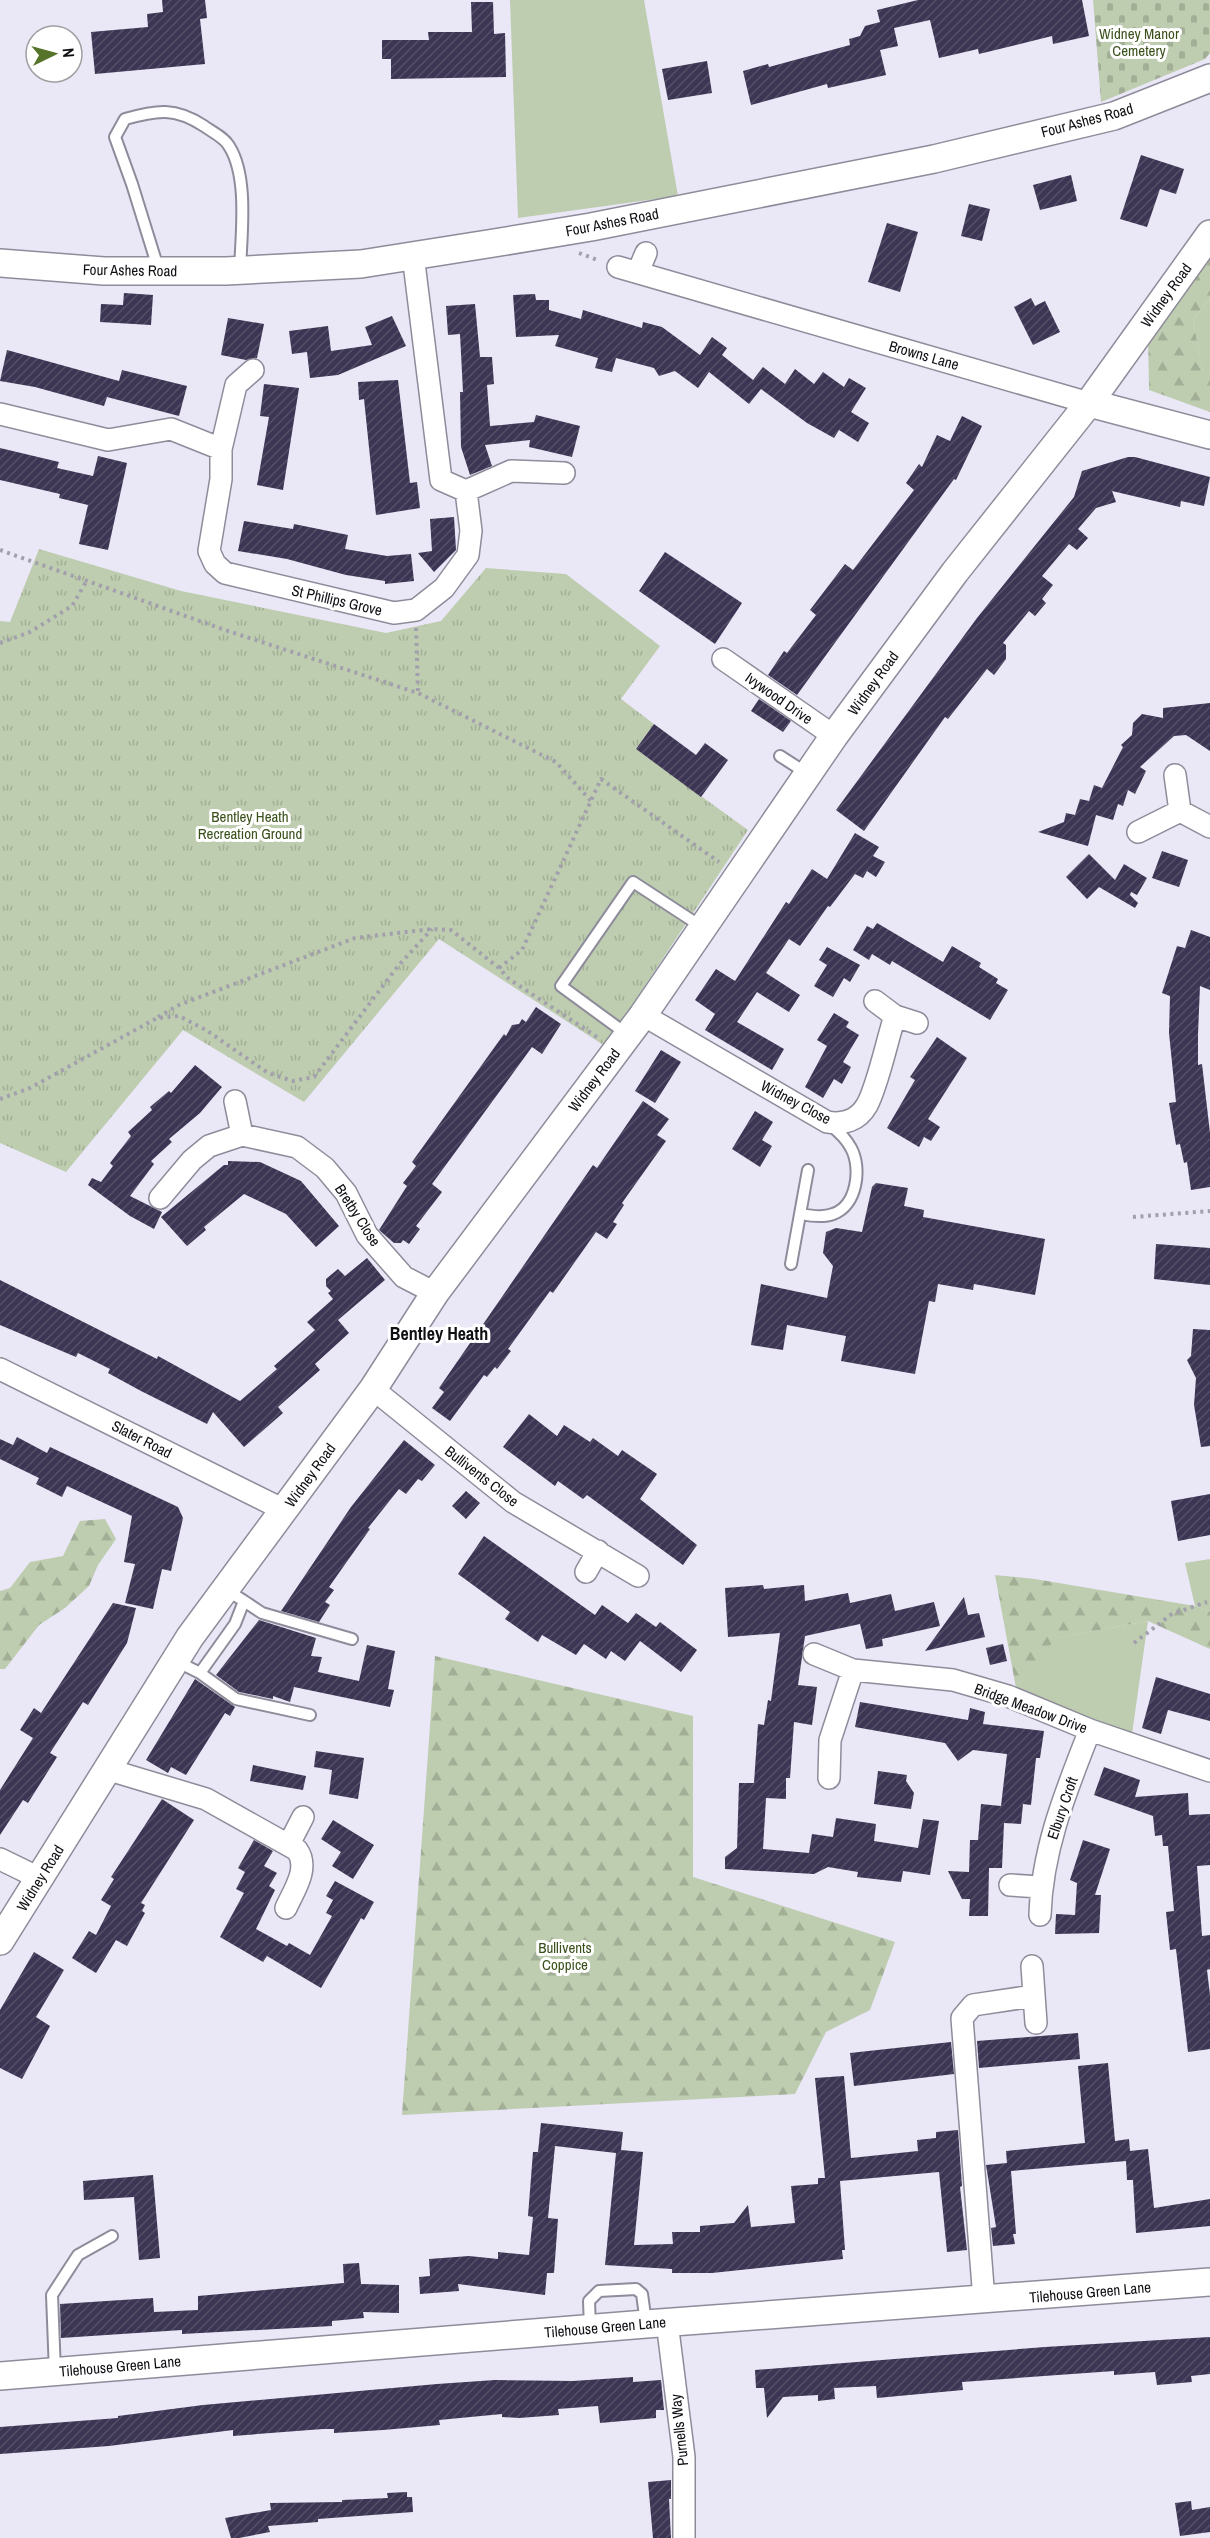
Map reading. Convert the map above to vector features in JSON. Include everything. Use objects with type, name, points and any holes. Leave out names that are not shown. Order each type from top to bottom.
[{"type":"street","name":"Four Ashes Road","points":[[0,262],[104,271],[240,271],[361,264],[591,227],[934,159],[1114,116],[1210,78]]},
{"type":"street","name":"Widney Road","points":[[0,1941],[175,1660],[234,1595],[284,1510],[372,1389],[435,1293],[702,927],[834,736],[955,572],[1089,403],[1210,234]]},
{"type":"street","name":"Browns Lane","points":[[646,253],[628,270],[1089,403],[1210,435]]},
{"type":"street","points":[[413,255],[441,480],[466,491],[511,471],[564,473]]},
{"type":"street","name":"St Phillips Grove","points":[[253,370],[236,385],[221,449],[221,479],[209,551],[215,564],[225,573],[394,613],[416,610]]},
{"type":"street","points":[[0,414],[108,440],[171,429],[221,449]]},
{"type":"street","points":[[416,610],[444,588],[468,555],[471,531],[466,491]]},
{"type":"street","name":"Ivywood Drive","points":[[723,659],[834,736]]},
{"type":"street","points":[[1175,775],[1180,811]]},
{"type":"street","points":[[1180,811],[1210,827]]},
{"type":"street","points":[[1138,832],[1180,811]]},
{"type":"street","points":[[875,1001],[895,1016],[917,1023]]},
{"type":"street","name":"Widney Close","points":[[625,1031],[827,1122],[842,1124],[853,1119],[866,1106],[895,1016]]},
{"type":"street","points":[[160,1198],[192,1160],[208,1146],[242,1135],[236,1101]]},
{"type":"street","name":"Bretby Close","points":[[242,1135],[297,1147],[325,1168],[346,1193],[367,1235],[404,1277],[435,1293]]},
{"type":"street","name":"Slater Road","points":[[0,1369],[284,1510]]},
{"type":"street","name":"Bullivents Close","points":[[372,1389],[513,1502],[638,1576]]},
{"type":"street","points":[[586,1572],[598,1551]]},
{"type":"street","name":"Bridge Meadow Drive","points":[[814,1654],[853,1670],[953,1680],[1008,1696],[1090,1730],[1210,1771]]},
{"type":"street","points":[[829,1778],[830,1740],[853,1670]]},
{"type":"street","name":"Elbury Croft","points":[[1040,1915],[1040,1887],[1054,1823],[1090,1730]]},
{"type":"street","points":[[106,1769],[206,1799],[289,1844],[303,1858],[303,1870],[286,1908]]},
{"type":"street","points":[[289,1844],[303,1817]]},
{"type":"street","points":[[0,1859],[40,1879]]},
{"type":"street","points":[[1010,1885],[1040,1887]]},
{"type":"street","points":[[1032,1966],[1036,2023]]},
{"type":"street","points":[[984,2300],[962,2018],[973,2005],[1033,1996]]},
{"type":"street","name":"Tilehouse Green Lane","points":[[0,2376],[590,2328],[1210,2282]]},
{"type":"street","name":"Purnells Way","points":[[657,2323],[684,2457],[684,2538]]},
{"type":"lane","points":[[159,271],[115,137],[125,119],[154,111],[186,114],[219,136],[229,146],[239,173],[242,216],[240,271]]},
{"type":"lane","points":[[780,756],[808,774]]},
{"type":"lane","points":[[625,1031],[561,986],[633,882],[702,927]]},
{"type":"lane","points":[[801,1214],[814,1216],[836,1214],[848,1203],[855,1188],[857,1170],[853,1151],[846,1139],[827,1122]]},
{"type":"lane","points":[[791,1264],[808,1170]]},
{"type":"lane","points":[[234,1595],[262,1613],[352,1639]]},
{"type":"lane","points":[[200,1673],[235,1624],[234,1595]]},
{"type":"lane","points":[[175,1660],[200,1673],[236,1699],[310,1715]]},
{"type":"lane","points":[[55,2372],[52,2295],[78,2255],[112,2236]]},
{"type":"lane","points":[[590,2328],[589,2301],[599,2291],[636,2289],[642,2294],[657,2323]]},
{"type":"path","points":[[0,549],[86,582],[418,693],[556,762],[591,801]]},
{"type":"path","points":[[0,643],[30,632],[72,606],[86,582]]},
{"type":"path","points":[[416,610],[418,693]]},
{"type":"path","points":[[499,968],[522,951],[601,779],[738,875]]},
{"type":"path","points":[[0,1099],[30,1088],[157,1018],[179,1016],[207,1030],[268,1073],[293,1082],[314,1077],[398,966],[432,929]]},
{"type":"path","points":[[150,1022],[179,1005],[355,938],[432,929],[451,930],[499,968],[509,979],[625,1031]]},
{"type":"path","points":[[1133,1217],[1210,1211]]},
{"type":"path","points":[[1134,1643],[1172,1614],[1207,1602]]},
{"type":"green space","points":[[510,0],[644,0],[678,196],[518,218]]},
{"type":"green space","name":"Widney Manor Cemetery","points":[[1093,0],[1210,0],[1210,53],[1205,59],[1101,102]]},
{"type":"green space","points":[[1210,258],[1210,298],[1193,320],[1203,372],[1210,375],[1210,412],[1149,390],[1148,333]]},
{"type":"green space","points":[[1210,298],[1210,375],[1203,373],[1193,320]]},
{"type":"green space","name":"Bentley Heath Recreation Ground","points":[[39,549],[181,591],[386,633],[441,621],[486,568],[566,574],[660,646],[621,699],[654,724],[636,749],[748,830],[605,1046],[439,939],[304,1102],[183,1030],[66,1172],[0,1143],[0,621],[10,622]]},
{"type":"green space","points":[[105,1519],[116,1539],[98,1565],[89,1586],[65,1608],[39,1625],[5,1669],[0,1669],[0,1591],[10,1588],[30,1562],[63,1556],[80,1521]]},
{"type":"green space","points":[[1210,1559],[1210,1611],[1195,1606],[1185,1563]]},
{"type":"green space","points":[[995,1575],[1035,1579],[1195,1606],[1210,1611],[1210,1649],[1148,1621],[1056,1638],[1016,1688]]},
{"type":"green space","points":[[1148,1621],[1132,1734],[1016,1688],[1055,1638]]},
{"type":"green space","name":"Bullivents Coppice","points":[[435,1656],[693,1716],[693,1877],[895,1942],[870,2010],[826,2032],[795,2094],[402,2115]]},
{"type":"building","points":[[162,0],[205,0],[207,18],[200,19],[205,64],[95,74],[91,32],[148,27],[147,14],[163,12]]},
{"type":"building","points":[[918,0],[1082,0],[1089,36],[1053,44],[1052,36],[979,54],[978,49],[939,58],[930,20],[894,28],[898,46],[880,50],[886,75],[828,88],[827,84],[751,105],[743,71],[768,64],[769,67],[850,45],[849,39],[860,36],[865,26],[880,22],[877,10]]},
{"type":"building","points":[[471,2],[493,2],[494,34],[505,33],[506,77],[391,79],[391,59],[382,59],[382,40],[429,40],[428,32],[472,32]]},
{"type":"building","points":[[707,61],[712,93],[668,100],[662,69]]},
{"type":"building","points":[[1141,155],[1184,169],[1176,194],[1160,189],[1147,227],[1120,219]]},
{"type":"building","points":[[1071,175],[1077,201],[1040,210],[1033,185]]},
{"type":"building","points":[[969,204],[990,209],[982,241],[961,236]]},
{"type":"building","points":[[887,223],[918,232],[900,292],[868,282]]},
{"type":"building","points":[[124,293],[153,295],[151,325],[100,322],[101,304],[123,305]]},
{"type":"building","points":[[535,294],[536,300],[549,300],[549,310],[581,319],[583,310],[642,328],[643,322],[662,327],[700,355],[712,337],[727,348],[722,355],[753,380],[763,367],[785,384],[795,369],[814,384],[823,372],[844,387],[849,378],[866,388],[851,412],[869,423],[858,442],[839,430],[834,438],[807,423],[761,389],[749,404],[709,372],[698,388],[675,371],[659,376],[654,368],[616,358],[612,372],[595,368],[598,358],[555,346],[559,335],[516,337],[513,295]]},
{"type":"building","points":[[1031,298],[1035,306],[1045,301],[1060,332],[1033,345],[1014,307]]},
{"type":"building","points":[[475,304],[480,357],[492,357],[494,384],[487,385],[490,426],[534,422],[536,415],[580,426],[572,457],[529,447],[530,440],[485,445],[492,466],[470,475],[461,447],[460,392],[463,392],[460,334],[448,335],[446,306]]},
{"type":"building","points":[[392,316],[406,346],[338,375],[310,378],[307,352],[292,354],[289,331],[328,326],[331,351],[372,345],[365,327]]},
{"type":"building","points":[[228,318],[264,324],[257,358],[246,360],[221,355]]},
{"type":"building","points":[[7,350],[119,381],[122,370],[187,386],[179,416],[107,397],[104,406],[35,387],[0,381]]},
{"type":"building","points":[[398,380],[410,483],[417,482],[420,508],[376,515],[364,399],[359,400],[358,382]]},
{"type":"building","points":[[264,384],[299,388],[283,490],[257,485],[269,417],[260,416]]},
{"type":"building","points":[[962,416],[982,426],[956,480],[954,479],[797,695],[768,675],[784,651],[787,653],[816,615],[810,610],[845,564],[853,570],[914,490],[906,483],[919,464],[922,467],[937,435],[950,441]]},
{"type":"building","points":[[0,448],[59,462],[57,468],[93,476],[98,456],[127,463],[108,550],[79,544],[88,505],[59,498],[60,494],[0,480]]},
{"type":"building","points":[[1128,457],[1210,477],[1204,506],[1181,501],[1180,507],[1112,491],[1116,502],[1096,508],[1078,529],[1088,538],[1077,550],[1069,544],[1042,576],[1053,585],[1042,599],[1046,603],[1035,616],[1029,611],[1003,643],[1006,645],[1006,659],[994,675],[987,669],[948,719],[945,717],[864,831],[836,810],[977,618],[1074,497],[1082,471]]},
{"type":"building","points":[[454,517],[456,550],[434,572],[418,553],[432,551],[430,519]]},
{"type":"building","points":[[244,521],[293,529],[294,524],[348,535],[345,549],[387,556],[411,554],[414,581],[385,584],[385,581],[346,575],[287,559],[238,551]]},
{"type":"building","points":[[665,552],[742,603],[715,644],[639,591]]},
{"type":"building","points":[[759,699],[791,721],[783,732],[751,711]]},
{"type":"building","points":[[1210,703],[1210,751],[1186,735],[1174,736],[1140,767],[1146,771],[1135,794],[1128,790],[1123,806],[1118,804],[1113,820],[1096,815],[1088,846],[1038,832],[1064,822],[1066,813],[1075,815],[1080,799],[1089,801],[1094,785],[1102,788],[1123,747],[1121,745],[1132,735],[1133,723],[1142,714],[1163,718],[1163,708]]},
{"type":"building","points":[[654,724],[696,755],[705,743],[728,760],[701,797],[636,749]]},
{"type":"building","points":[[855,833],[879,847],[873,856],[885,862],[876,877],[867,871],[863,878],[855,874],[830,907],[828,906],[800,946],[789,939],[766,973],[800,995],[789,1012],[757,992],[737,1022],[784,1049],[772,1070],[705,1030],[715,1014],[695,1000],[716,969],[735,981],[786,902],[789,904],[812,869],[827,879]]},
{"type":"building","points":[[1162,851],[1188,860],[1179,887],[1152,878]]},
{"type":"building","points":[[1089,854],[1115,880],[1124,864],[1147,878],[1137,895],[1131,892],[1130,895],[1138,903],[1135,908],[1099,887],[1087,899],[1066,877]]},
{"type":"building","points":[[877,923],[943,962],[952,946],[981,963],[979,967],[998,979],[996,983],[1008,990],[990,1020],[892,961],[890,965],[872,954],[869,960],[853,950],[867,926],[873,929]]},
{"type":"building","points":[[1191,930],[1210,937],[1210,990],[1200,986],[1198,1065],[1202,1064],[1210,1133],[1210,1187],[1191,1190],[1187,1162],[1184,1163],[1180,1144],[1176,1145],[1169,1103],[1176,1102],[1169,1033],[1170,996],[1162,993],[1177,946],[1185,948]]},
{"type":"building","points":[[827,947],[860,965],[850,982],[844,978],[833,997],[814,986],[827,965],[819,960]]},
{"type":"building","points":[[536,1007],[561,1024],[542,1054],[532,1047],[432,1184],[442,1192],[416,1226],[420,1229],[409,1244],[403,1240],[401,1243],[394,1243],[379,1230],[407,1186],[403,1183],[416,1166],[412,1162],[504,1034],[506,1036],[512,1025],[519,1024],[522,1019],[526,1022]]},
{"type":"building","points":[[834,1013],[849,1022],[846,1027],[859,1035],[843,1062],[851,1067],[842,1084],[834,1079],[823,1098],[805,1087],[827,1046],[817,1040]]},
{"type":"building","points":[[937,1037],[967,1058],[928,1119],[940,1127],[931,1141],[924,1137],[919,1147],[887,1128],[915,1080],[910,1077]]},
{"type":"building","points":[[661,1050],[681,1062],[655,1103],[635,1091]]},
{"type":"building","points":[[195,1065],[222,1087],[200,1113],[169,1139],[172,1142],[151,1161],[154,1164],[130,1196],[162,1212],[154,1229],[130,1216],[88,1185],[92,1178],[101,1182],[113,1166],[110,1163],[131,1136],[128,1132],[152,1110],[150,1107],[169,1091],[171,1093]]},
{"type":"building","points":[[643,1101],[669,1119],[657,1135],[666,1141],[622,1203],[624,1205],[613,1222],[617,1224],[607,1239],[596,1232],[553,1293],[550,1291],[508,1349],[511,1351],[497,1369],[495,1367],[487,1377],[484,1375],[450,1421],[432,1408],[444,1392],[439,1388],[593,1165],[597,1168]]},
{"type":"building","points":[[755,1111],[773,1122],[762,1140],[772,1146],[760,1167],[732,1149]]},
{"type":"building","points":[[228,1161],[260,1162],[301,1181],[339,1226],[316,1247],[286,1214],[244,1194],[204,1227],[206,1230],[187,1246],[161,1217],[224,1165],[228,1165]]},
{"type":"building","points":[[876,1183],[908,1188],[904,1206],[924,1210],[923,1217],[1045,1239],[1035,1295],[974,1284],[973,1290],[938,1284],[935,1302],[929,1301],[915,1374],[841,1361],[846,1336],[787,1325],[783,1350],[751,1345],[761,1284],[827,1298],[833,1266],[823,1253],[826,1232],[836,1228],[862,1232],[872,1187]]},
{"type":"building","points":[[1156,1244],[1210,1248],[1210,1285],[1154,1279]]},
{"type":"building","points":[[367,1258],[385,1280],[338,1320],[349,1333],[315,1364],[320,1370],[278,1407],[283,1413],[244,1447],[213,1412],[207,1424],[108,1373],[110,1369],[78,1353],[76,1357],[0,1325],[0,1280],[157,1359],[158,1356],[240,1401],[277,1369],[274,1366],[315,1330],[307,1322],[333,1299],[328,1293],[331,1291],[326,1286],[326,1279],[338,1269],[345,1276]]},
{"type":"building","points":[[1193,1329],[1210,1330],[1210,1446],[1201,1447],[1194,1405],[1196,1378],[1187,1360],[1191,1356]]},
{"type":"building","points":[[529,1414],[557,1436],[564,1425],[590,1442],[593,1438],[618,1456],[622,1450],[657,1474],[640,1499],[697,1545],[683,1565],[587,1495],[583,1499],[558,1481],[555,1486],[503,1447]]},
{"type":"building","points":[[17,1437],[47,1453],[50,1447],[178,1507],[183,1518],[171,1571],[162,1569],[153,1609],[125,1603],[135,1564],[124,1562],[132,1516],[67,1486],[62,1497],[36,1484],[39,1478],[0,1459],[0,1439],[13,1445]]},
{"type":"building","points":[[404,1440],[435,1465],[422,1481],[418,1479],[406,1494],[399,1489],[368,1528],[370,1529],[329,1587],[334,1590],[325,1602],[330,1605],[319,1622],[281,1611],[351,1507]]},
{"type":"building","points":[[466,1491],[480,1503],[466,1519],[452,1506]]},
{"type":"building","points":[[1210,1494],[1210,1535],[1178,1541],[1171,1501]]},
{"type":"building","points":[[484,1536],[595,1615],[602,1605],[628,1623],[636,1613],[656,1627],[660,1622],[697,1650],[681,1672],[640,1641],[625,1661],[611,1651],[606,1659],[584,1644],[576,1655],[542,1635],[538,1642],[505,1619],[510,1612],[458,1574]]},
{"type":"building","points":[[763,1585],[764,1589],[804,1585],[805,1601],[848,1593],[850,1603],[891,1594],[895,1611],[934,1602],[940,1626],[882,1639],[883,1646],[866,1649],[860,1624],[805,1636],[798,1685],[817,1687],[812,1725],[794,1722],[790,1778],[786,1778],[786,1799],[766,1798],[763,1849],[809,1853],[812,1834],[833,1837],[836,1818],[876,1824],[874,1841],[918,1848],[923,1819],[939,1821],[930,1875],[903,1871],[901,1882],[857,1877],[858,1872],[828,1867],[814,1874],[725,1869],[725,1857],[737,1848],[739,1783],[754,1783],[758,1724],[764,1725],[768,1700],[771,1701],[780,1633],[728,1637],[725,1588]]},
{"type":"building","points":[[964,1597],[968,1615],[979,1613],[985,1637],[925,1651]]},
{"type":"building","points":[[113,1603],[136,1608],[127,1643],[88,1705],[83,1702],[50,1753],[57,1757],[28,1803],[23,1800],[0,1835],[0,1790],[33,1738],[20,1730],[34,1708],[41,1713]]},
{"type":"building","points":[[259,1620],[316,1638],[311,1656],[322,1657],[318,1672],[359,1681],[367,1645],[395,1651],[388,1689],[394,1690],[390,1707],[294,1687],[290,1702],[273,1696],[273,1699],[239,1692],[216,1675]]},
{"type":"building","points":[[1003,1644],[1007,1661],[990,1665],[986,1648]]},
{"type":"building","points":[[1156,1677],[1210,1694],[1210,1721],[1168,1710],[1161,1734],[1142,1728]]},
{"type":"building","points":[[195,1679],[235,1707],[230,1716],[225,1713],[186,1775],[171,1767],[168,1773],[146,1760]]},
{"type":"building","points":[[860,1702],[968,1720],[970,1708],[985,1712],[983,1724],[1044,1731],[1040,1758],[1036,1758],[1031,1805],[1023,1804],[1021,1824],[1004,1823],[1002,1868],[989,1868],[988,1916],[969,1916],[970,1899],[962,1899],[948,1871],[969,1872],[970,1840],[978,1840],[981,1804],[1001,1806],[1007,1754],[973,1750],[958,1761],[945,1743],[855,1727]]},
{"type":"building","points":[[316,1751],[364,1758],[358,1799],[329,1794],[332,1770],[314,1767]]},
{"type":"building","points":[[253,1765],[306,1776],[303,1790],[250,1781]]},
{"type":"building","points":[[1104,1767],[1140,1780],[1135,1797],[1188,1793],[1189,1815],[1210,1814],[1210,1865],[1197,1866],[1202,1936],[1210,1935],[1210,1969],[1207,1970],[1210,1995],[1210,2049],[1188,2052],[1176,1949],[1170,1950],[1166,1912],[1174,1911],[1168,1846],[1163,1846],[1162,1835],[1155,1836],[1153,1816],[1094,1795]]},
{"type":"building","points":[[878,1771],[907,1775],[906,1781],[914,1793],[911,1809],[874,1804]]},
{"type":"building","points":[[162,1799],[194,1820],[141,1903],[145,1905],[142,1911],[145,1913],[127,1946],[116,1940],[96,1973],[72,1958],[89,1931],[96,1935],[111,1906],[101,1900],[114,1879],[111,1877]]},
{"type":"building","points":[[333,1820],[374,1845],[353,1879],[332,1866],[341,1852],[321,1839]]},
{"type":"building","points":[[254,1840],[273,1851],[264,1866],[277,1873],[269,1886],[275,1890],[256,1929],[287,1946],[289,1943],[310,1955],[332,1916],[326,1913],[333,1900],[326,1896],[335,1881],[374,1902],[364,1920],[361,1918],[321,1988],[267,1956],[263,1962],[220,1937],[244,1893],[236,1889],[245,1872],[238,1868]]},
{"type":"building","points":[[1083,1840],[1110,1849],[1095,1895],[1101,1895],[1099,1933],[1055,1934],[1056,1914],[1075,1915],[1077,1883],[1070,1880]]},
{"type":"building","points":[[34,1952],[64,1970],[36,2017],[50,2026],[22,2079],[0,2068],[0,2010]]},
{"type":"building","points":[[1078,2033],[1080,2059],[979,2068],[977,2041]]},
{"type":"building","points":[[951,2042],[954,2074],[854,2086],[850,2053]]},
{"type":"building","points":[[1108,2063],[1115,2141],[1129,2139],[1130,2151],[1148,2149],[1154,2208],[1210,2199],[1210,2226],[1136,2233],[1133,2180],[1127,2180],[1126,2161],[1011,2171],[1015,2244],[993,2246],[991,2228],[996,2227],[986,2165],[1007,2163],[1006,2151],[1085,2143],[1078,2066]]},
{"type":"building","points":[[844,2076],[851,2158],[918,2151],[917,2140],[936,2138],[936,2132],[958,2130],[962,2186],[960,2187],[967,2250],[947,2252],[939,2172],[840,2181],[845,2250],[842,2250],[843,2259],[712,2273],[672,2273],[672,2269],[605,2265],[616,2153],[555,2146],[548,2218],[558,2219],[554,2273],[547,2273],[545,2295],[458,2284],[459,2291],[420,2294],[419,2277],[430,2276],[429,2259],[469,2256],[498,2259],[498,2252],[529,2255],[533,2217],[528,2216],[533,2152],[538,2152],[541,2123],[623,2132],[621,2150],[643,2152],[634,2245],[673,2244],[672,2232],[700,2232],[700,2226],[734,2223],[748,2205],[751,2227],[795,2223],[791,2186],[818,2184],[818,2178],[825,2178],[815,2078]]},
{"type":"building","points":[[153,2175],[160,2258],[139,2260],[134,2197],[84,2200],[83,2181]]},
{"type":"building","points":[[359,2263],[361,2284],[399,2285],[399,2313],[363,2312],[364,2318],[332,2321],[332,2326],[182,2334],[182,2330],[61,2338],[60,2304],[153,2298],[154,2312],[198,2310],[198,2296],[344,2283],[343,2264]]},
{"type":"building","points":[[1210,2337],[1210,2374],[1191,2376],[1192,2382],[1157,2385],[1155,2372],[1114,2375],[1114,2371],[962,2382],[963,2390],[877,2398],[876,2386],[834,2388],[835,2399],[818,2401],[818,2395],[783,2397],[767,2418],[764,2388],[756,2388],[755,2370],[1045,2347]]},
{"type":"building","points":[[633,2377],[633,2382],[661,2380],[664,2410],[656,2410],[656,2418],[600,2423],[598,2406],[558,2409],[559,2415],[519,2418],[502,2417],[502,2414],[439,2420],[440,2425],[383,2430],[334,2433],[334,2429],[323,2429],[233,2436],[233,2430],[109,2446],[0,2454],[0,2427],[118,2418],[118,2416],[203,2405],[437,2384],[495,2380],[573,2381]]},
{"type":"building","points":[[671,2480],[671,2499],[669,2499],[671,2538],[653,2538],[648,2482]]},
{"type":"building","points":[[407,2492],[407,2497],[412,2497],[413,2512],[318,2519],[318,2522],[268,2526],[270,2532],[239,2538],[231,2538],[225,2518],[271,2510],[270,2503],[342,2502],[342,2500],[388,2498],[387,2493]]},
{"type":"building","points":[[1191,2501],[1192,2510],[1210,2507],[1210,2532],[1180,2536],[1175,2503]]},
{"type":"district","name":"Bentley Heath","points":[[439,1333]]}]
